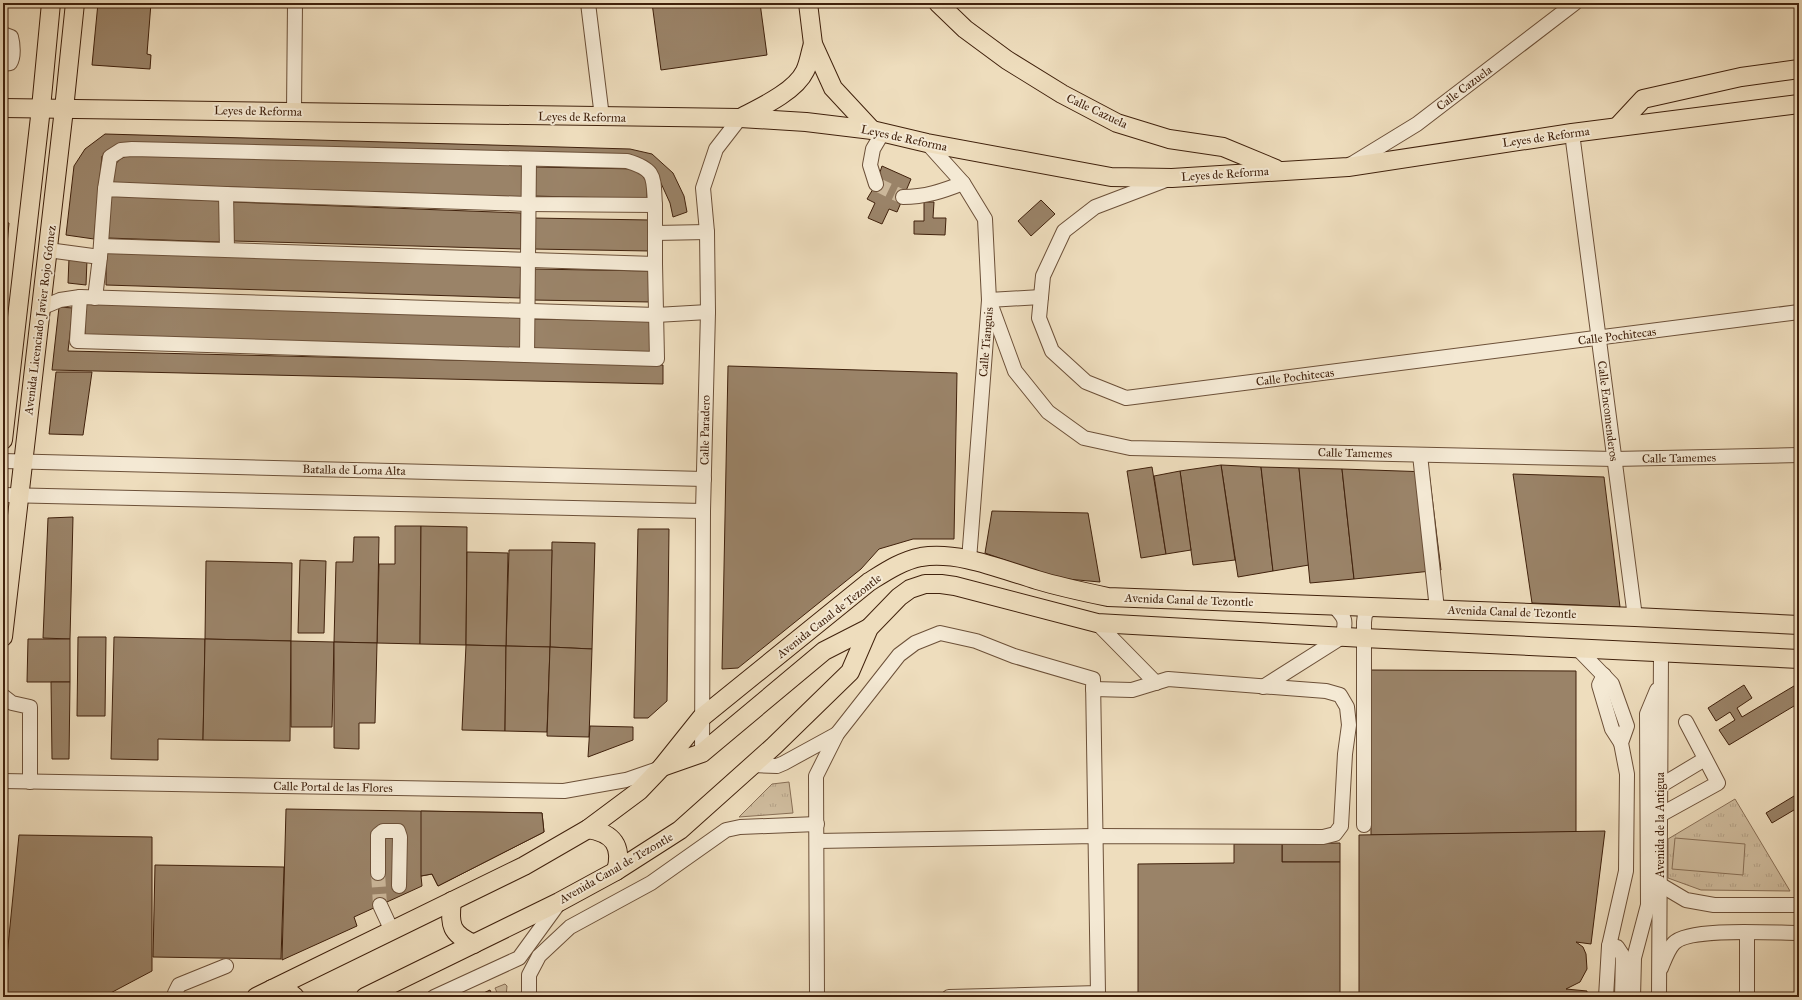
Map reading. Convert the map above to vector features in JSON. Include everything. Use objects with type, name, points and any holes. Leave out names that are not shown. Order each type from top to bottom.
[{"type":"main road","name":"Avenida Licenciado Javier Rojo Gómez","points":[[3,440],[41,108],[51,3]]},
{"type":"main road","name":"Avenida Licenciado Javier Rojo Gómez","points":[[3,637],[12,495],[24,462],[75,3]]},
{"type":"main road","points":[[808,3],[813,44],[833,88],[877,131]]},
{"type":"main road","name":"Calle Cazuela","points":[[938,3],[965,29],[1007,60],[1062,94],[1117,123],[1169,139],[1223,147],[1279,171]]},
{"type":"main road","points":[[740,118],[776,98],[795,84],[805,72],[813,44]]},
{"type":"main road","points":[[1617,127],[1643,99],[1741,77],[1799,69]]},
{"type":"main road","name":"Leyes de Reforma","points":[[3,108],[740,118],[806,122],[877,131],[926,143],[1111,177],[1172,178],[1348,166],[1572,133],[1799,104]]},
{"type":"main road","name":"Avenida Canal de Tezontle","points":[[256,997],[524,866],[588,829],[639,791],[661,768],[701,718],[869,582],[895,566],[920,557],[941,556],[969,560],[1065,588],[1108,597],[1635,617],[1799,625]]},
{"type":"main road","name":"Avenida Canal de Tezontle","points":[[661,768],[702,753],[824,651],[869,628],[899,597],[910,589],[925,584],[941,584],[1097,623],[1342,637],[1799,659]]},
{"type":"main road","name":"Avenida Canal de Tezontle","points":[[365,997],[559,902],[616,871],[680,830],[753,765],[850,672],[869,628]]},
{"type":"main road","points":[[588,829],[600,831],[610,837],[617,847],[618,861],[616,871]]},
{"type":"main road","points":[[452,901],[450,916],[453,928],[457,935],[474,944]]},
{"type":"main road","points":[[272,989],[289,992],[295,997]]},
{"type":"street","points":[[294,111],[295,3]]},
{"type":"street","points":[[588,3],[602,117]]},
{"type":"street","name":"Calle Cazuela","points":[[1348,166],[1417,124],[1575,3]]},
{"type":"street","points":[[3,34],[11,37],[12,60],[10,63],[3,64]]},
{"type":"street","name":"Calle Paradero","points":[[702,753],[703,511],[708,312],[708,232],[703,188],[716,149],[740,118]]},
{"type":"street","points":[[876,184],[870,165],[877,131]]},
{"type":"street","name":"Calle Encomenderos","points":[[1572,133],[1635,617]]},
{"type":"street","name":"Calle Tianguis","points":[[926,143],[963,183],[985,219],[990,300],[969,560]]},
{"type":"street","points":[[80,297],[77,341],[657,359],[655,205],[653,177],[643,166],[627,161],[121,150],[110,157],[105,189],[100,252],[94,298]]},
{"type":"street","points":[[527,355],[527,204],[529,159]]},
{"type":"street","name":"Calle Pochitecas","points":[[1172,178],[1095,207],[1064,231],[1043,276],[1039,318],[1052,351],[1086,382],[1126,398],[1799,312]]},
{"type":"street","points":[[903,197],[921,197],[942,192],[963,183]]},
{"type":"street","points":[[105,189],[527,204],[655,205]]},
{"type":"street","points":[[226,194],[227,250]]},
{"type":"street","points":[[655,233],[708,232]]},
{"type":"street","points":[[48,250],[100,252],[227,250],[655,264]]},
{"type":"street","points":[[41,308],[60,300],[80,297],[656,315],[708,312]]},
{"type":"street","points":[[990,300],[1041,297]]},
{"type":"street","name":"Calle Tamemes","points":[[990,300],[1015,371],[1048,412],[1084,438],[1130,448],[1614,460],[1799,455]]},
{"type":"street","points":[[1420,455],[1437,610]]},
{"type":"street","name":"Batalla de Loma Alta","points":[[3,461],[704,479]]},
{"type":"street","points":[[12,495],[703,511]]},
{"type":"street","points":[[1263,687],[1342,637],[1345,618],[1334,606]]},
{"type":"street","points":[[1364,825],[1364,638],[1365,614],[1372,607]]},
{"type":"street","points":[[1097,623],[1156,683]]},
{"type":"street","points":[[817,997],[816,776],[837,734],[899,655],[915,643],[940,633],[976,641],[1014,656],[1093,679],[1098,993],[949,997]]},
{"type":"street","points":[[1578,649],[1612,684],[1627,726],[1621,743]]},
{"type":"street","name":"Avenida de la Antigua","points":[[1659,997],[1661,653]]},
{"type":"street","points":[[1604,675],[1627,774],[1626,871],[1609,946],[1606,997]]},
{"type":"street","points":[[816,841],[1095,836],[1306,838],[1323,837],[1335,834],[1341,826],[1345,754],[1349,725],[1348,707],[1340,695],[1326,691],[1168,679],[1132,690],[1093,688]]},
{"type":"street","points":[[1622,997],[1632,948],[1648,905],[1648,714],[1660,682]]},
{"type":"street","points":[[3,696],[12,703],[30,707],[30,782]]},
{"type":"street","points":[[1660,815],[1718,783],[1686,722]]},
{"type":"street","points":[[753,765],[777,766],[837,734]]},
{"type":"street","points":[[1660,786],[1705,759]]},
{"type":"street","name":"Calle Portal de las Flores","points":[[3,781],[564,791],[626,780],[661,768]]},
{"type":"street","points":[[529,997],[529,975],[539,956],[570,927],[651,883],[726,830],[817,824]]},
{"type":"street","points":[[378,873],[378,835],[383,831],[398,831],[400,837],[399,886]]},
{"type":"street","points":[[1659,884],[1686,900],[1714,905],[1799,906]]},
{"type":"street","points":[[434,997],[519,958],[559,902]]},
{"type":"street","points":[[380,905],[392,931]]},
{"type":"street","points":[[1660,970],[1674,943],[1689,936],[1706,933],[1799,934]]},
{"type":"street","points":[[1747,933],[1747,997]]},
{"type":"street","points":[[1609,946],[1632,948]]},
{"type":"street","points":[[1632,948],[1633,997]]},
{"type":"street","points":[[176,997],[175,993],[179,985],[226,966]]},
{"type":"green space","points":[[789,782],[793,813],[739,817],[772,784]]},
{"type":"green space","points":[[1735,799],[1790,891],[1701,890],[1668,878],[1668,839]]},
{"type":"green space","points":[[1675,838],[1745,844],[1743,875],[1672,869]]},
{"type":"green space","points":[[505,984],[507,986],[506,997],[499,997],[495,988]]},
{"type":"building","points":[[98,3],[151,3],[147,54],[151,55],[150,69],[92,65]]},
{"type":"building","points":[[652,3],[760,3],[767,55],[661,70]]},
{"type":"building","points":[[3,40],[7,40],[7,58],[3,58]]},
{"type":"building","points":[[105,134],[630,149],[652,154],[673,173],[684,196],[687,212],[673,217],[670,203],[660,181],[627,157],[119,147],[102,156],[94,239],[66,235],[74,166],[85,149]]},
{"type":"building","points":[[131,154],[524,166],[523,197],[113,183],[114,166],[120,159]]},
{"type":"building","points":[[882,166],[911,179],[897,212],[889,209],[882,224],[868,218],[875,203],[867,199],[876,184]]},
{"type":"building","points":[[534,167],[637,169],[647,182],[647,199],[533,196]]},
{"type":"building","points":[[111,196],[221,201],[220,242],[108,238]]},
{"type":"building","points":[[1041,200],[1055,214],[1031,236],[1018,221]]},
{"type":"building","points":[[233,202],[521,213],[521,249],[234,241]]},
{"type":"building","points":[[924,202],[934,202],[933,218],[946,218],[945,235],[914,234],[914,221],[924,221]]},
{"type":"building","points":[[533,218],[650,220],[650,251],[532,249]]},
{"type":"building","points":[[3,222],[9,223],[5,266],[3,266]]},
{"type":"building","points":[[106,252],[521,267],[520,298],[106,285]]},
{"type":"building","points":[[69,258],[87,260],[86,285],[68,283]]},
{"type":"building","points":[[533,269],[650,271],[650,302],[532,300]]},
{"type":"building","points":[[84,303],[522,317],[521,348],[85,335]]},
{"type":"building","points":[[59,307],[73,308],[68,351],[663,365],[663,384],[52,370]]},
{"type":"building","points":[[534,319],[651,321],[651,352],[533,350]]},
{"type":"building","points":[[728,366],[957,373],[954,539],[913,539],[879,549],[861,569],[738,668],[722,669]]},
{"type":"building","points":[[56,372],[92,372],[83,435],[49,434]]},
{"type":"building","points":[[1221,465],[1261,467],[1273,571],[1238,577]]},
{"type":"building","points":[[1221,465],[1235,560],[1193,565],[1180,471]]},
{"type":"building","points":[[1152,467],[1166,554],[1141,558],[1127,471]]},
{"type":"building","points":[[1261,467],[1299,468],[1309,565],[1273,571]]},
{"type":"building","points":[[1299,468],[1342,469],[1354,579],[1310,583]]},
{"type":"building","points":[[1342,469],[1429,472],[1441,570],[1354,579]]},
{"type":"building","points":[[1180,471],[1191,550],[1166,554],[1154,476]]},
{"type":"building","points":[[1513,474],[1604,477],[1620,607],[1532,603]]},
{"type":"building","points":[[992,511],[1088,513],[1100,582],[1056,578],[985,553]]},
{"type":"building","points":[[73,517],[70,639],[43,638],[48,518]]},
{"type":"building","points":[[395,526],[421,526],[420,644],[377,643],[379,564],[395,564]]},
{"type":"building","points":[[421,526],[467,527],[466,645],[420,644]]},
{"type":"building","points":[[638,529],[669,529],[667,701],[648,718],[634,718]]},
{"type":"building","points":[[354,537],[379,537],[377,643],[334,642],[336,562],[353,562]]},
{"type":"building","points":[[552,542],[595,543],[592,649],[550,647]]},
{"type":"building","points":[[509,550],[552,550],[550,647],[506,646]]},
{"type":"building","points":[[467,552],[508,553],[506,646],[466,645]]},
{"type":"building","points":[[300,560],[326,561],[324,633],[298,633]]},
{"type":"building","points":[[206,561],[292,563],[291,641],[205,639]]},
{"type":"building","points":[[78,637],[106,637],[105,716],[77,716]]},
{"type":"building","points":[[114,637],[205,639],[203,740],[158,739],[158,760],[111,759]]},
{"type":"building","points":[[28,639],[70,639],[70,682],[27,682]]},
{"type":"building","points":[[205,639],[291,641],[290,741],[203,740]]},
{"type":"building","points":[[291,641],[334,642],[332,727],[291,727]]},
{"type":"building","points":[[334,642],[377,643],[375,723],[359,723],[359,749],[334,748]]},
{"type":"building","points":[[466,645],[506,646],[505,731],[462,730]]},
{"type":"building","points":[[506,646],[550,647],[547,732],[505,731]]},
{"type":"building","points":[[550,647],[592,649],[589,737],[547,736]]},
{"type":"building","points":[[1370,670],[1576,671],[1576,832],[1371,835]]},
{"type":"building","points":[[51,682],[70,682],[69,759],[52,759]]},
{"type":"building","points":[[1799,683],[1799,703],[1729,745],[1719,730],[1735,720],[1730,712],[1716,721],[1708,708],[1744,685],[1752,698],[1737,708],[1742,717]]},
{"type":"building","points":[[590,726],[633,727],[633,740],[588,757]]},
{"type":"building","points":[[1799,793],[1799,807],[1772,823],[1766,813]]},
{"type":"building","points":[[286,809],[542,813],[544,832],[438,886],[432,874],[421,876],[422,886],[354,917],[357,926],[282,960]]},
{"type":"building","points":[[421,811],[542,813],[544,832],[438,886],[432,874],[421,876]]},
{"type":"building","points":[[1605,831],[1591,944],[1576,942],[1583,947],[1586,954],[1587,969],[1580,982],[1566,989],[1587,991],[1587,997],[1359,997],[1359,835]]},
{"type":"building","points":[[19,835],[152,837],[152,971],[103,997],[3,997]]},
{"type":"building","points":[[1340,843],[1340,862],[1282,862],[1282,844]]},
{"type":"building","points":[[1234,844],[1282,844],[1282,862],[1340,862],[1340,997],[1138,997],[1138,864],[1234,863]]},
{"type":"building","points":[[155,865],[284,867],[281,959],[153,957]]},
{"type":"building","points":[[490,990],[493,997],[475,997]]},
{"type":"tunnel","points":[[876,184],[903,197]]},
{"type":"tunnel","points":[[378,873],[380,905]]}]
